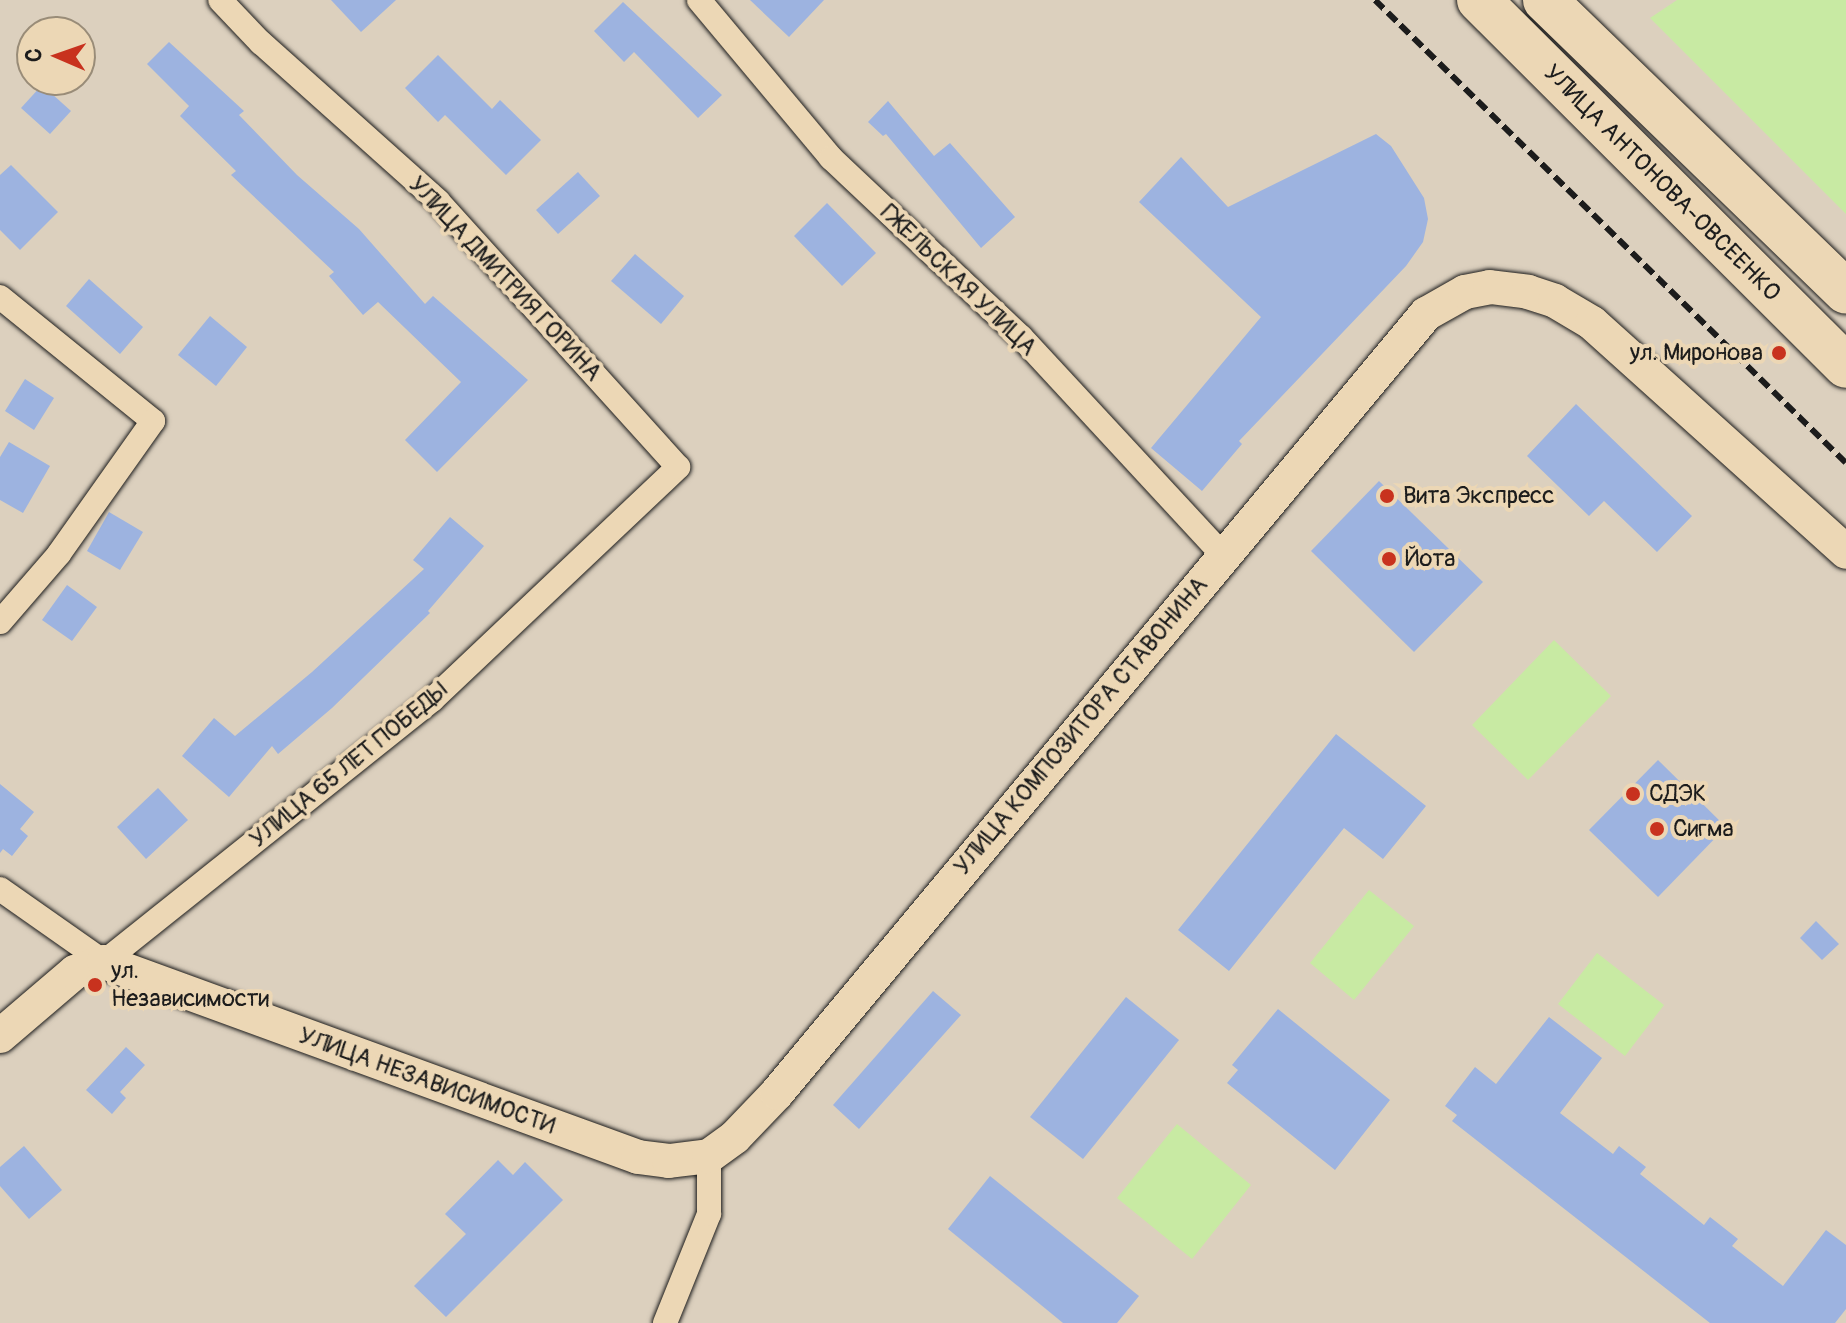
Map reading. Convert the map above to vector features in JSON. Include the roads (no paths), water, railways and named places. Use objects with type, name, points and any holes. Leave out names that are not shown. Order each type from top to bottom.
[{"type":"highway","name":"УЛИЦА АНТОНОВА-ОВСЕЕНКО","points":[[1479,0],[1846,366]]},
{"type":"highway","name":"УЛИЦА АНТОНОВА-ОВСЕЕНКО","points":[[1545,0],[1846,292]]},
{"type":"street","name":"УЛИЦА ДМИТРИЯ ГОРИНА","points":[[220,0],[261,43],[438,201],[678,467]]},
{"type":"street","name":"ГЖЕЛЬСКАЯ УЛИЦА","points":[[699,0],[831,158],[936,261],[1021,337],[1223,555]]},
{"type":"street","name":"УЛИЦА КОМПОЗИТОРА СТАВОНИНА","points":[[722,1147],[777,1093],[1223,555],[1426,314],[1444,301],[1490,287],[1528,292],[1555,301],[1592,323],[1802,509],[1846,552]]},
{"type":"street","points":[[0,297],[153,421],[59,554],[0,622]]},
{"type":"street","name":"УЛИЦА 65 ЛЕТ ПОБЕДЫ","points":[[0,1036],[75,972],[104,962],[432,700],[678,467]]},
{"type":"street","name":"УЛИЦА НЕЗАВИСИМОСТИ","points":[[0,889],[104,962],[638,1157],[669,1161],[722,1147]]},
{"type":"street","points":[[665,1323],[709,1214],[722,1147]]},
{"type":"railway","points":[[1375,0],[1846,463]]},
{"type":"place","name":"ул. Миронова","points":[[1779,353]]},
{"type":"place","name":"Вита Экспресс","points":[[1387,496]]},
{"type":"place","name":"Йота","points":[[1389,559]]},
{"type":"place","name":"СДЭК","points":[[1633,794]]},
{"type":"place","name":"Сигма","points":[[1657,829]]},
{"type":"place","name":"ул. Независимости","points":[[95,985]]}]
